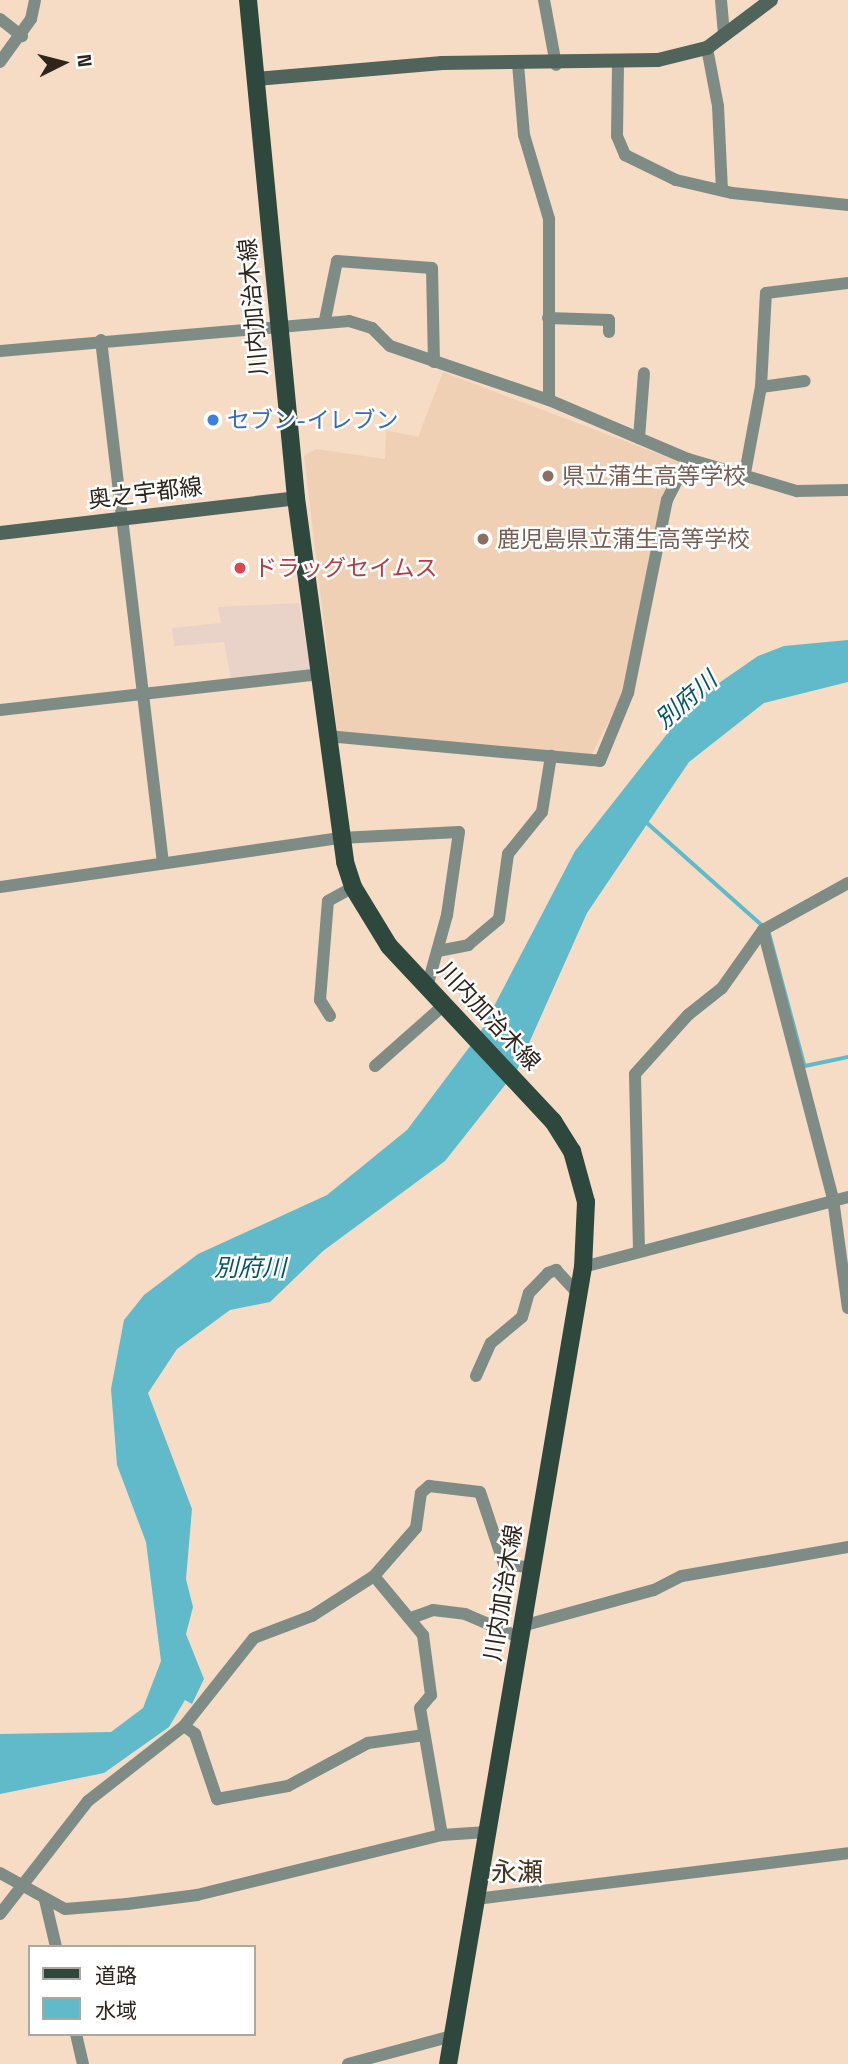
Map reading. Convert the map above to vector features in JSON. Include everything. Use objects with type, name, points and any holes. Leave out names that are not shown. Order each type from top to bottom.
[{"type":"main road","name":"川内加治木線","points":[[248,0],[296,498],[340,838],[353,887],[389,946],[553,1121],[582,1175],[583,1267],[579,1294],[448,2064]]},
{"type":"street","points":[[0,62],[22,36],[35,0]]},
{"type":"street","points":[[544,0],[556,65]]},
{"type":"street","points":[[721,0],[724,36]]},
{"type":"street","points":[[256,79],[442,63],[618,65],[707,48],[771,0]]},
{"type":"street","points":[[0,19],[22,36]]},
{"type":"street","points":[[707,48],[718,106],[722,190]]},
{"type":"street","points":[[518,64],[524,135],[549,219],[549,400]]},
{"type":"street","points":[[618,65],[618,148],[676,180],[722,190],[848,205]]},
{"type":"street","points":[[325,320],[337,261],[432,268],[434,362]]},
{"type":"street","points":[[745,472],[761,387],[766,293],[848,283]]},
{"type":"street","points":[[548,318],[609,320],[609,332]]},
{"type":"street","points":[[0,351],[325,320],[372,328],[390,346],[549,400],[688,459],[745,472],[797,491],[848,490]]},
{"type":"street","points":[[101,340],[163,863]]},
{"type":"street","points":[[639,438],[644,373]]},
{"type":"street","points":[[761,387],[805,381]]},
{"type":"street","points":[[327,736],[551,756],[591,763],[605,753],[614,714],[628,693],[667,500],[688,459]]},
{"type":"street","name":"奥之宇都線","points":[[0,533],[296,498]]},
{"type":"street","points":[[0,710],[320,674]]},
{"type":"street","points":[[438,951],[468,945],[499,919],[508,854],[541,812],[551,756]]},
{"type":"street","points":[[0,887],[340,838],[459,832],[438,951],[427,987]]},
{"type":"street","points":[[639,1251],[635,1074],[688,1015],[722,988],[763,930],[848,883]]},
{"type":"street","points":[[330,1016],[320,1000],[328,901],[353,887]]},
{"type":"street","points":[[763,930],[833,1199],[848,1308]]},
{"type":"street","points":[[375,1066],[444,1005]]},
{"type":"street","points":[[583,1267],[833,1199],[848,1198]]},
{"type":"street","points":[[476,1376],[491,1343],[522,1317],[529,1293],[548,1273],[556,1270],[579,1294]]},
{"type":"street","points":[[0,1914],[88,1801],[184,1726],[254,1638],[312,1616],[374,1576],[416,1528],[421,1493],[429,1486],[480,1492],[505,1564],[532,1568]]},
{"type":"street","points":[[374,1576],[395,1607],[414,1617],[433,1610],[466,1614],[521,1632],[654,1590],[682,1576],[848,1547]]},
{"type":"street","points":[[414,1617],[431,1695],[420,1708],[442,1835]]},
{"type":"street","points":[[184,1726],[195,1734],[217,1799],[288,1786],[368,1743],[424,1735]]},
{"type":"street","points":[[0,1873],[25,1883],[45,1900],[65,1909],[197,1895],[442,1835],[487,1832]]},
{"type":"street","points":[[476,1899],[848,1853]]},
{"type":"street","points":[[45,1900],[56,1945]]},
{"type":"street","points":[[76,2036],[83,2064]]},
{"type":"street","points":[[348,2064],[452,2036]]},
{"type":"shaded area","name":"鹿児島県立蒲生高等学校","points":[[443,372],[680,462],[661,501],[624,691],[590,758],[337,732],[304,456],[316,449],[385,459],[386,430],[418,437]]},
{"type":"shaded area","points":[[299,603],[311,672],[231,679],[224,642],[174,646],[172,628],[221,623],[218,607]]},
{"type":"water","name":"別府川","points":[[848,640],[848,682],[764,703],[689,762],[587,913],[517,1070],[445,1161],[323,1251],[270,1302],[230,1310],[177,1349],[148,1393],[192,1509],[186,1579],[193,1607],[186,1634],[204,1679],[192,1704],[185,1700],[169,1727],[104,1773],[0,1794],[0,1734],[111,1732],[143,1708],[161,1661],[146,1542],[117,1465],[111,1389],[124,1320],[144,1295],[198,1254],[327,1195],[407,1130],[480,1033],[575,851],[693,701],[758,656],[784,646]]},
{"type":"waterway","points":[[644,820],[763,926]]},
{"type":"waterway","points":[[769,932],[805,1066],[848,1057]]},
{"type":"place","name":"セブン-イレブン","points":[[213,420]]},
{"type":"place","name":"県立蒲生高等学校","points":[[548,476]]},
{"type":"place","name":"鹿児島県立蒲生高等学校","points":[[483,539]]},
{"type":"place","name":"ドラッグセイムス","points":[[240,568]]},
{"type":"district","name":"永瀬","points":[[517,1873]]}]
